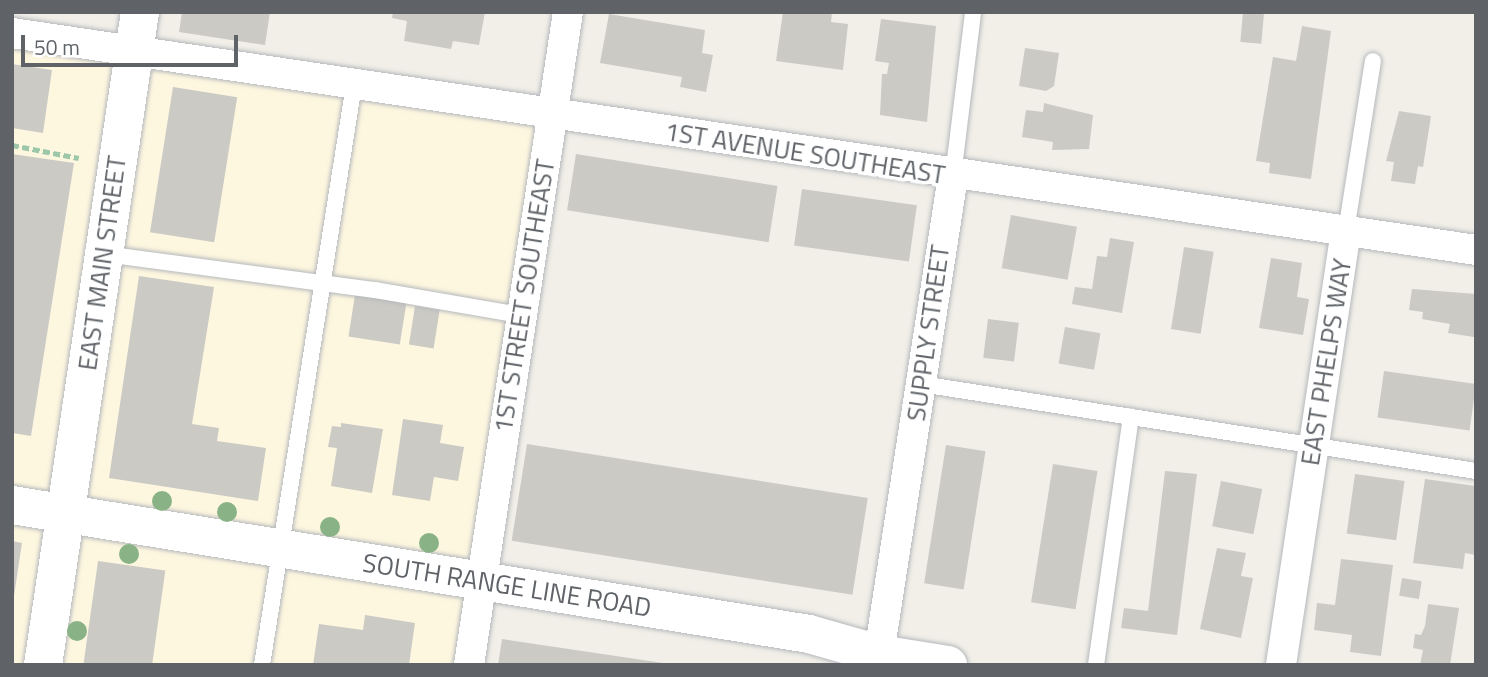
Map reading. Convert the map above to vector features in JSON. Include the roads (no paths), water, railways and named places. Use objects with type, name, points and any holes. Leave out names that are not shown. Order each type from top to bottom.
[{"type":"main road","name":"EAST MAIN STREET","points":[[43,665],[140,12]]},
{"type":"main road","name":"SOUTH RANGE LINE ROAD","points":[[12,505],[809,634],[879,654],[948,665]]},
{"type":"street","name":"1ST STREET SOUTHEAST","points":[[468,665],[568,12]]},
{"type":"street","name":"1ST AVENUE SOUTHEAST","points":[[12,33],[953,176],[1476,250]]},
{"type":"street","name":"SUPPLY STREET","points":[[879,654],[953,176]]},
{"type":"street","name":"EAST PHELPS WAY","points":[[1282,665],[1346,231]]},
{"type":"lane","name":"SUPPLY STREET","points":[[953,176],[973,12]]},
{"type":"lane","name":"EAST PHELPS WAY","points":[[1346,231],[1373,61]]},
{"type":"lane","points":[[262,665],[278,548],[354,85]]},
{"type":"lane","points":[[104,254],[252,276],[321,283],[520,316]]},
{"type":"lane","points":[[921,384],[1313,443],[1476,471]]},
{"type":"lane","points":[[1096,665],[1131,416]]}]
